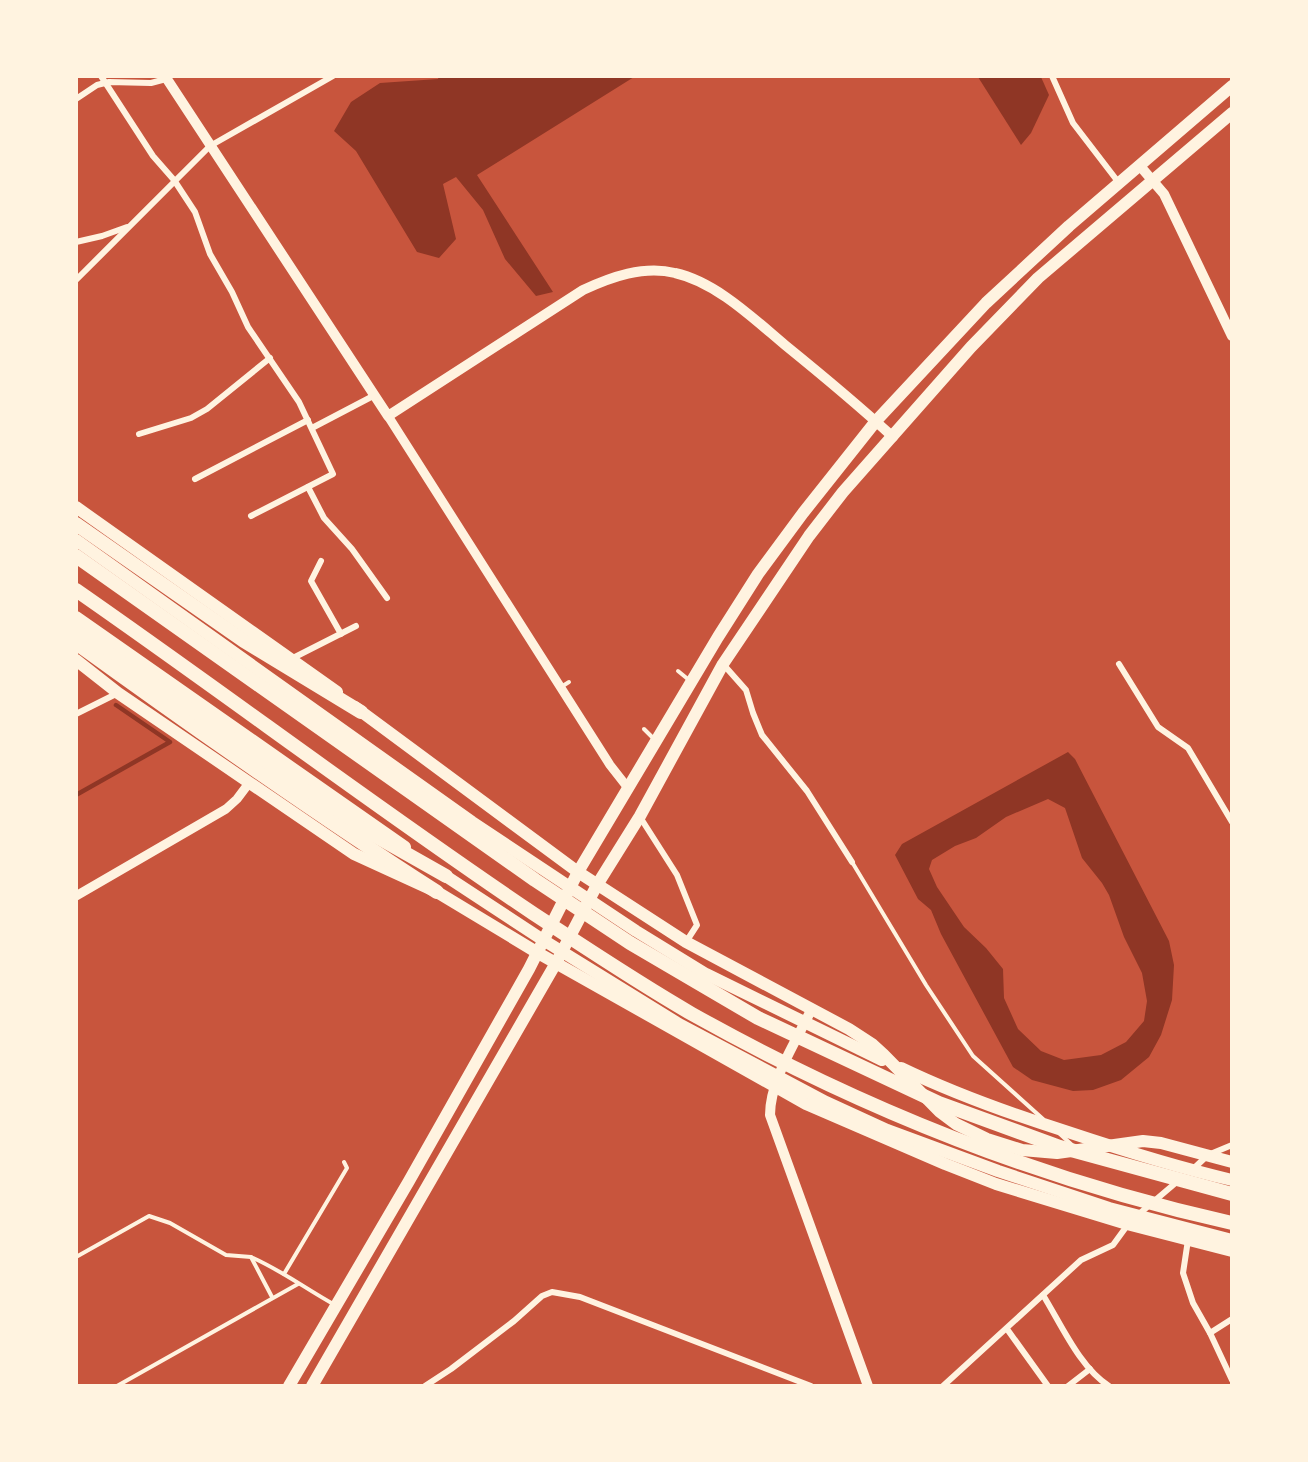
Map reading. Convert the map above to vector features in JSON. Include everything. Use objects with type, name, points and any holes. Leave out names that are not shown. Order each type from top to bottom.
[{"type":"highway","points":[[76,524],[244,642],[361,712]]},
{"type":"highway","points":[[76,556],[535,880],[630,944],[758,1018],[939,1104],[1060,1147],[1232,1194]]},
{"type":"highway","points":[[76,590],[472,872],[606,961],[691,1013],[865,1101],[951,1136],[1038,1168],[1126,1196],[1232,1223]]},
{"type":"highway","points":[[76,631],[350,815],[446,876]]},
{"type":"highway","points":[[76,644],[184,722],[337,827],[437,892]]},
{"type":"main road","points":[[166,78],[388,416],[583,290],[604,280],[641,271],[675,272],[710,287],[758,322],[893,437]]},
{"type":"main road","points":[[289,1386],[538,953],[578,872],[758,574],[876,421],[986,303],[1069,226],[1232,86]]},
{"type":"main road","points":[[312,1386],[556,963],[597,885],[640,816],[723,664],[809,536],[843,492],[971,347],[1038,278],[1232,113]]},
{"type":"main road","points":[[1140,166],[1164,194],[1232,336]]},
{"type":"main road","points":[[76,507],[327,684],[361,712],[597,885],[686,942],[849,1029],[872,1044],[940,1112],[956,1124],[987,1139],[1022,1150],[1057,1153],[1143,1141],[1161,1143],[1232,1162]]},
{"type":"main road","points":[[76,540],[377,752],[472,822],[636,931],[706,974],[939,1087],[1162,1163],[1232,1180]]},
{"type":"main road","points":[[76,616],[350,815]]},
{"type":"main road","points":[[76,660],[118,693],[354,854],[437,892],[538,953],[806,1104],[945,1164],[1048,1201],[1232,1251]]},
{"type":"main road","points":[[446,876],[540,938],[679,1024],[826,1102],[887,1130],[998,1171],[1109,1208],[1232,1240]]},
{"type":"main road","points":[[811,1010],[773,1087],[770,1115],[868,1386]]},
{"type":"street","points":[[101,76],[153,156],[174,180],[195,212],[210,254],[232,292],[248,327],[299,402],[333,474],[251,516]]},
{"type":"street","points":[[76,280],[210,146],[333,76]]},
{"type":"street","points":[[1052,76],[1073,123],[1119,184]]},
{"type":"street","points":[[76,99],[106,83],[151,83],[166,78]]},
{"type":"street","points":[[76,242],[102,236],[132,225]]},
{"type":"street","points":[[139,434],[190,418],[207,409],[270,358]]},
{"type":"street","points":[[312,429],[375,395]]},
{"type":"street","points":[[388,416],[565,685],[610,765],[628,788]]},
{"type":"street","points":[[195,479],[308,420]]},
{"type":"street","points":[[308,487],[324,518],[352,549],[387,598]]},
{"type":"street","points":[[321,561],[311,581],[341,634]]},
{"type":"street","points":[[291,659],[356,626]]},
{"type":"street","points":[[723,664],[746,690],[762,735],[807,791],[852,862]]},
{"type":"street","points":[[1119,664],[1158,727],[1188,748],[1232,822]]},
{"type":"street","points":[[76,714],[118,693]]},
{"type":"street","points":[[76,896],[226,809],[249,783]]},
{"type":"street","points":[[640,816],[677,875],[697,926],[686,942]]},
{"type":"street","points":[[944,1386],[1081,1260],[1113,1245],[1127,1224],[1208,1155],[1232,1145]]},
{"type":"street","points":[[1188,1240],[1183,1273],[1192,1303],[1210,1333],[1232,1380]]},
{"type":"street","points":[[425,1386],[514,1321],[542,1296],[552,1293],[580,1297],[811,1386]]},
{"type":"street","points":[[1043,1295],[1090,1369],[1099,1380],[1109,1386]]},
{"type":"street","points":[[1210,1333],[1232,1319]]},
{"type":"street","points":[[1007,1329],[1048,1386]]},
{"type":"street","points":[[1068,1386],[1090,1369]]},
{"type":"lane","points":[[678,671],[692,682]]},
{"type":"lane","points":[[644,729],[656,741]]},
{"type":"lane","points":[[852,862],[926,986],[973,1056],[1079,1151]]},
{"type":"lane","points":[[284,1274],[347,1168],[344,1162]]},
{"type":"lane","points":[[76,1257],[149,1216],[170,1223],[226,1255],[251,1257],[336,1305]]},
{"type":"lane","points":[[251,1257],[272,1297]]},
{"type":"lane","points":[[117,1386],[298,1284]]},
{"type":"shaded area","points":[[439,76],[634,77],[477,175],[553,292],[536,296],[505,259],[483,210],[456,177],[443,184],[456,239],[439,258],[417,252],[356,151],[334,131],[351,102],[380,83],[438,79]]},
{"type":"shaded area","points":[[978,77],[1041,77],[1049,95],[1031,133],[1021,145]]},
{"type":"shaded area","points":[[1068,752],[1075,759],[1169,941],[1174,965],[1172,1000],[1161,1035],[1149,1057],[1121,1080],[1093,1090],[1073,1091],[1032,1080],[1013,1067],[941,934],[931,910],[918,899],[895,855],[902,844]],"holes":[[[1048,799],[1065,808],[1082,858],[1109,895],[1124,937],[1142,973],[1147,1001],[1144,1021],[1126,1042],[1101,1055],[1064,1060],[1041,1051],[1018,1029],[1004,998],[1003,969],[986,948],[964,927],[937,887],[929,869],[932,860],[955,846],[976,838],[1006,817]]]},
{"type":"waterway","points":[[76,795],[170,742],[116,705]]}]
